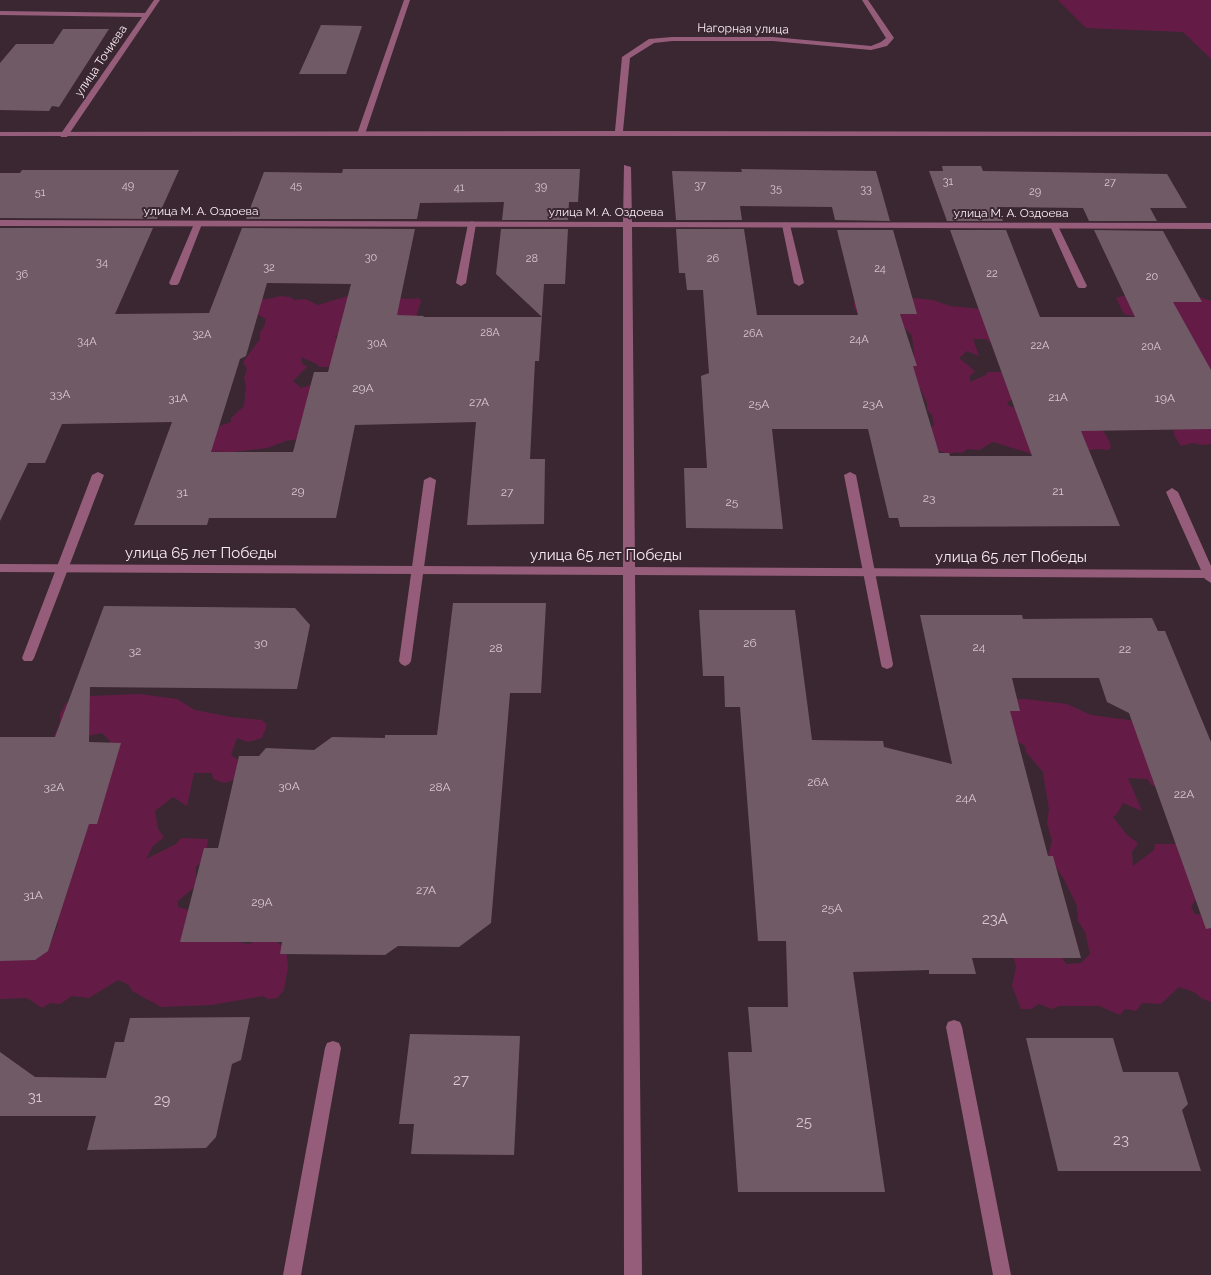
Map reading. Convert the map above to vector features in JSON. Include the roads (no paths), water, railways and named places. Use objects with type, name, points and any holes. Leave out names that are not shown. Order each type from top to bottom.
[{"type":"street","name":"улица Точиева","points":[[64,135],[156,0]]},
{"type":"street","points":[[361,134],[407,0]]},
{"type":"street","name":"Нагорная улица","points":[[619,133],[626,57],[652,41],[672,39],[773,39],[871,48],[884,44],[890,38],[864,0]]},
{"type":"street","points":[[0,13],[146,15]]},
{"type":"street","points":[[0,134],[1211,134]]},
{"type":"street","points":[[628,166],[633,1275]]},
{"type":"street","name":"улица М. А. Оздоева","points":[[0,223],[1211,226]]},
{"type":"street","points":[[174,283],[198,224]]},
{"type":"street","points":[[461,283],[472,224]]},
{"type":"street","points":[[786,225],[800,283]]},
{"type":"street","points":[[1054,226],[1082,286]]},
{"type":"street","points":[[28,658],[98,475]]},
{"type":"street","points":[[850,475],[888,664]]},
{"type":"street","points":[[405,661],[430,480]]},
{"type":"street","points":[[1172,492],[1210,576]]},
{"type":"street","name":"улица 65 лет Победы","points":[[0,568],[869,572],[1210,576]]},
{"type":"street","points":[[954,1028],[1002,1275]]},
{"type":"street","points":[[292,1275],[333,1048]]}]
